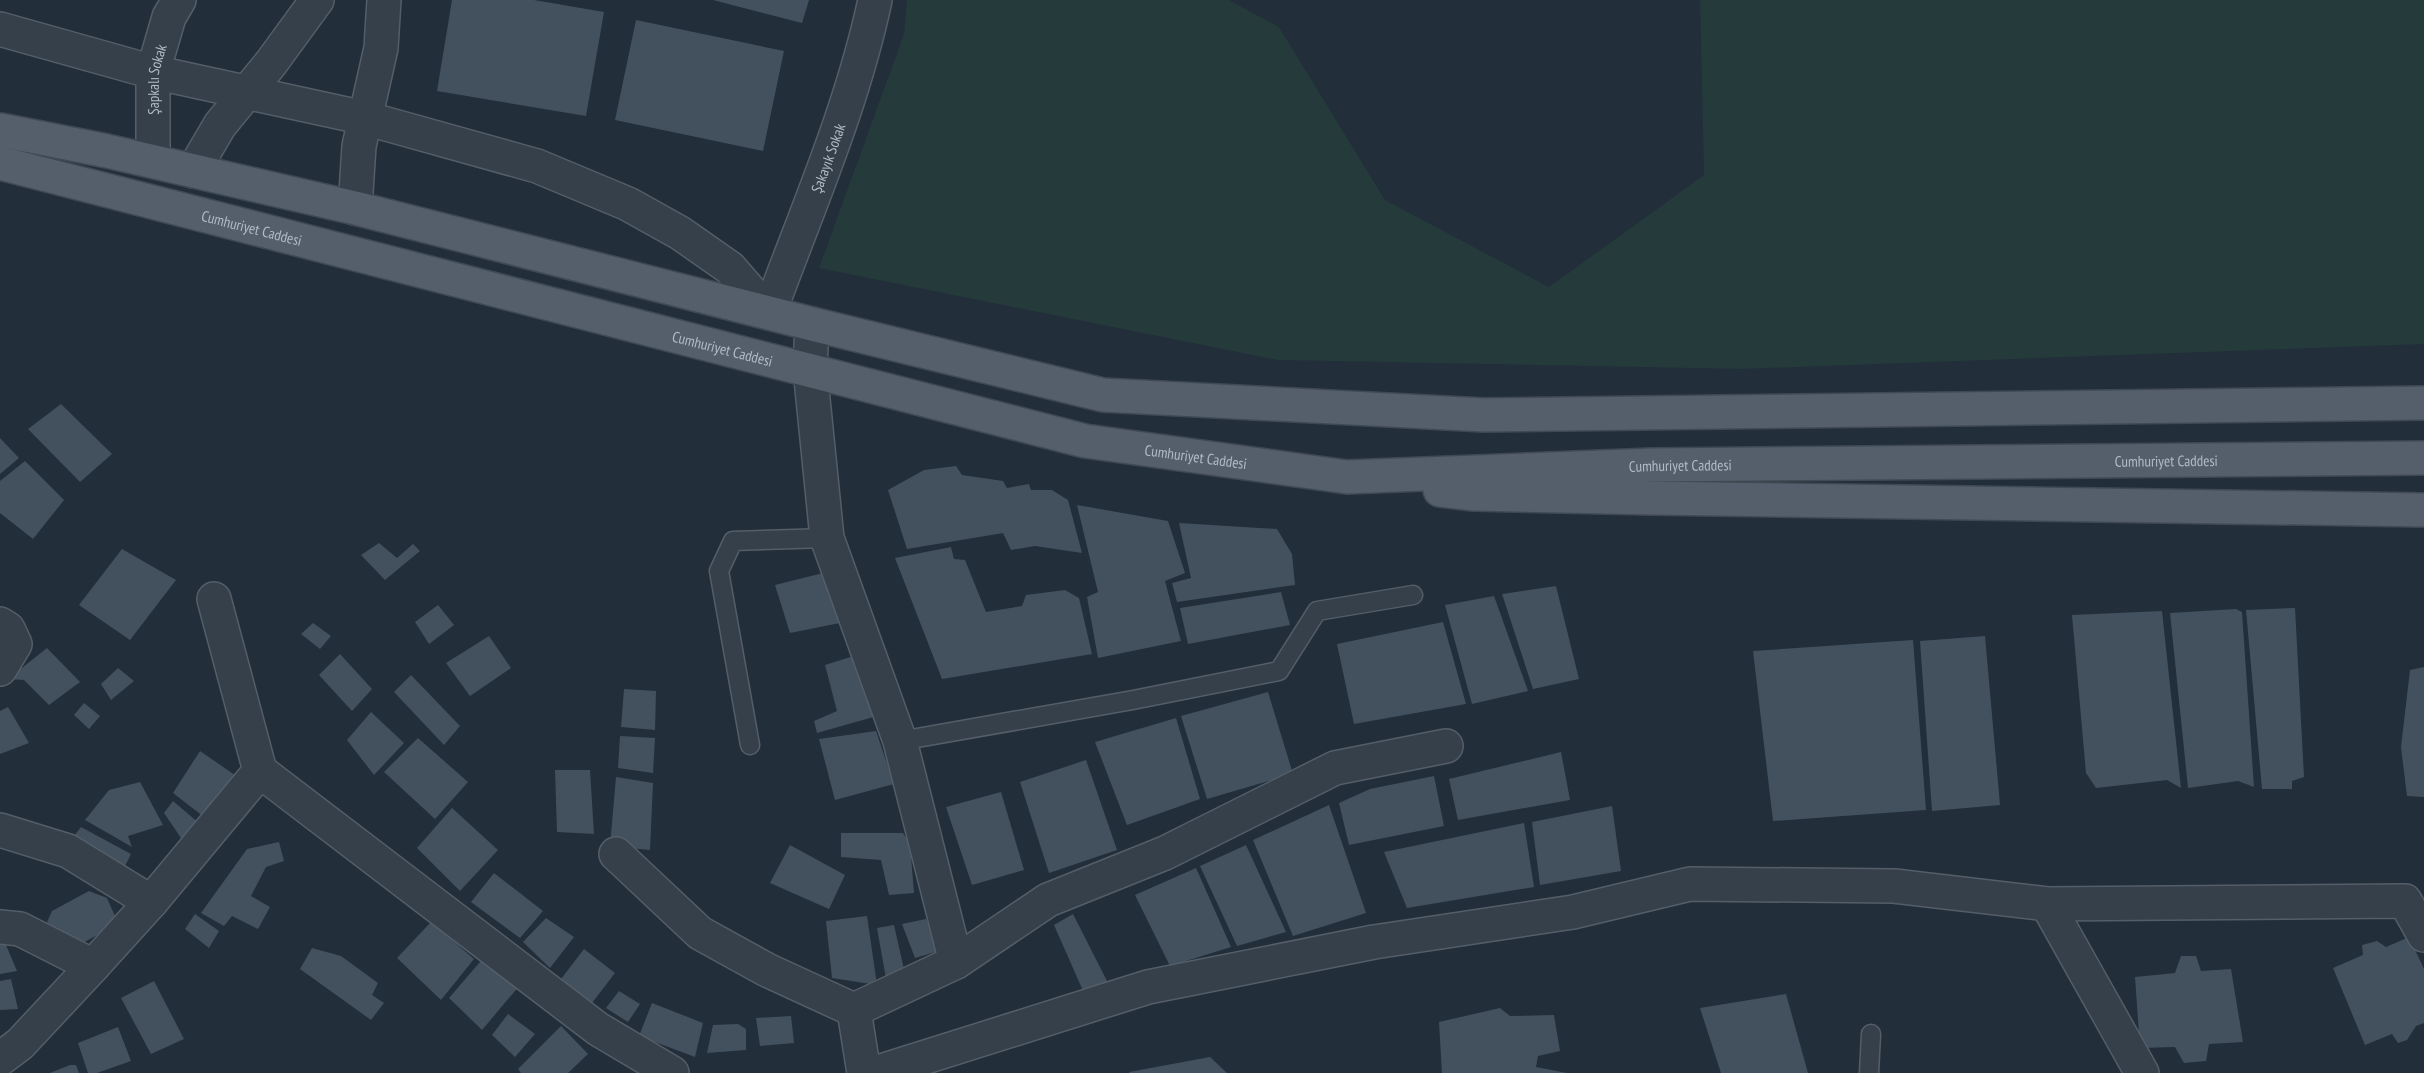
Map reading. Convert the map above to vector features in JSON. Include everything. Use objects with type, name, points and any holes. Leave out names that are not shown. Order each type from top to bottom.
[{"type":"main road","points":[[0,130],[153,161],[355,208],[1103,395],[1484,415],[2424,404]]},
{"type":"main road","name":"Cumhuriyet Caddesi","points":[[0,163],[1084,441],[1347,477],[1652,465],[2424,458]]},
{"type":"main road","points":[[1347,477],[1474,494],[2424,510]]},
{"type":"street","name":"Şapkalı Sokak","points":[[153,161],[153,72],[169,18],[179,0]]},
{"type":"street","points":[[192,171],[220,125],[271,63],[317,0]]},
{"type":"street","points":[[355,208],[359,146],[381,48],[384,0]]},
{"type":"street","name":"Şakayık Sokak","points":[[769,313],[836,133],[868,34],[875,0]]},
{"type":"street","points":[[0,29],[153,72],[365,118],[537,166],[628,204],[680,233],[730,268],[769,313]]},
{"type":"street","points":[[812,324],[810,369],[827,538],[900,741],[956,962]]},
{"type":"street","points":[[214,599],[260,771],[598,1029],[672,1073]]},
{"type":"street","points":[[0,624],[8,629],[15,644],[0,669]]},
{"type":"street","points":[[616,854],[700,933],[767,970],[854,1010],[956,962],[1048,900],[1165,853],[1335,768],[1446,746]]},
{"type":"street","points":[[6,1049],[93,966],[151,902],[260,771]]},
{"type":"street","points":[[0,830],[68,851],[151,902]]},
{"type":"street","points":[[875,1073],[1148,987],[1374,942],[1573,912],[1690,884],[1894,886],[2047,904],[2415,901],[2424,935]]},
{"type":"street","points":[[2047,904],[2142,1073]]},
{"type":"street","points":[[0,927],[20,929],[93,966]]},
{"type":"street","points":[[854,1010],[864,1073]]},
{"type":"lane","points":[[750,745],[719,571],[733,542],[827,538]]},
{"type":"lane","points":[[900,741],[1133,700],[1279,671],[1317,611],[1413,595]]},
{"type":"lane","points":[[1869,1073],[1871,1034]]},
{"type":"green space","points":[[907,0],[1229,0],[1279,27],[1385,200],[1549,287],[1704,175],[1700,0],[2424,0],[2424,344],[1741,369],[1277,360],[819,268],[904,34]]},
{"type":"building","points":[[452,0],[534,0],[604,12],[586,116],[437,91]]},
{"type":"building","points":[[713,0],[809,0],[802,23]]},
{"type":"building","points":[[636,20],[784,51],[763,151],[615,120]]},
{"type":"building","points":[[61,404],[112,454],[80,482],[28,429]]},
{"type":"building","points":[[0,438],[19,458],[0,474]]},
{"type":"building","points":[[25,461],[64,500],[33,539],[0,513],[0,481]]},
{"type":"building","points":[[956,466],[962,475],[1003,481],[1007,488],[1029,484],[1031,490],[1052,490],[1068,500],[1082,553],[1035,546],[1011,550],[1003,533],[907,549],[888,490],[924,470]]},
{"type":"building","points":[[1077,505],[1168,521],[1185,573],[1165,581],[1181,641],[1098,658],[1087,597],[1098,592]]},
{"type":"building","points":[[1179,523],[1277,529],[1292,554],[1295,585],[1177,602],[1172,583],[1191,578]]},
{"type":"building","points":[[379,543],[397,558],[413,544],[420,551],[385,580],[361,555]]},
{"type":"building","points":[[951,547],[954,559],[965,560],[986,612],[1022,606],[1026,595],[1065,590],[1079,598],[1092,654],[942,679],[895,558]]},
{"type":"building","points":[[122,549],[176,580],[130,640],[79,605]]},
{"type":"building","points":[[823,573],[840,623],[790,633],[775,585]]},
{"type":"building","points":[[1556,586],[1579,679],[1533,689],[1502,594]]},
{"type":"building","points":[[1281,592],[1290,625],[1188,644],[1180,608]]},
{"type":"building","points":[[1494,596],[1528,691],[1472,704],[1445,605]]},
{"type":"building","points":[[438,605],[454,625],[429,644],[415,622]]},
{"type":"building","points":[[2295,608],[2304,777],[2292,781],[2292,789],[2262,789],[2246,610]]},
{"type":"building","points":[[2236,609],[2242,612],[2254,787],[2238,781],[2188,788],[2170,613]]},
{"type":"building","points":[[2162,611],[2181,788],[2167,780],[2096,788],[2086,773],[2072,615]]},
{"type":"building","points":[[1443,622],[1466,704],[1354,724],[1337,644]]},
{"type":"building","points":[[313,623],[331,636],[320,649],[301,634]]},
{"type":"building","points":[[489,636],[511,668],[470,696],[446,663]]},
{"type":"building","points":[[1985,636],[2000,805],[1932,811],[1920,641]]},
{"type":"building","points":[[1913,640],[1926,810],[1773,821],[1753,651]]},
{"type":"building","points":[[47,648],[80,682],[49,705],[24,680],[8,679]]},
{"type":"building","points":[[340,654],[372,689],[352,711],[319,675]]},
{"type":"building","points":[[857,655],[877,716],[817,733],[814,721],[837,711],[825,665]]},
{"type":"building","points":[[2424,667],[2424,797],[2407,796],[2401,747],[2410,670]]},
{"type":"building","points":[[118,668],[134,681],[111,700],[101,684]]},
{"type":"building","points":[[411,675],[460,726],[444,745],[394,692]]},
{"type":"building","points":[[624,689],[656,691],[655,730],[621,727]]},
{"type":"building","points":[[1268,692],[1293,774],[1207,799],[1181,716]]},
{"type":"building","points":[[84,703],[100,716],[89,729],[74,715]]},
{"type":"building","points":[[8,707],[29,743],[0,754],[0,711]]},
{"type":"building","points":[[371,712],[404,743],[374,775],[347,740]]},
{"type":"building","points":[[1176,718],[1200,799],[1127,825],[1095,742]]},
{"type":"building","points":[[876,731],[894,784],[835,800],[819,739]]},
{"type":"building","points":[[620,736],[655,738],[653,773],[618,768]]},
{"type":"building","points":[[418,738],[468,782],[435,819],[384,772]]},
{"type":"building","points":[[200,751],[245,782],[213,824],[173,793]]},
{"type":"building","points":[[1561,752],[1570,800],[1458,820],[1449,779]]},
{"type":"building","points":[[1086,760],[1117,850],[1049,873],[1020,782]]},
{"type":"building","points":[[555,770],[590,770],[594,834],[557,832]]},
{"type":"building","points":[[1434,776],[1444,826],[1349,845],[1339,803],[1370,789]]},
{"type":"building","points":[[616,777],[653,783],[650,850],[610,846]]},
{"type":"building","points":[[140,782],[163,825],[128,836],[132,847],[85,820],[109,790]]},
{"type":"building","points":[[1001,792],[1024,870],[972,885],[946,807]]},
{"type":"building","points":[[173,801],[200,824],[181,838],[164,813]]},
{"type":"building","points":[[1329,805],[1366,913],[1293,936],[1253,840]]},
{"type":"building","points":[[1612,806],[1621,871],[1540,885],[1532,822]]},
{"type":"building","points":[[452,808],[498,850],[460,891],[417,848]]},
{"type":"building","points":[[1524,823],[1534,887],[1407,908],[1384,852]]},
{"type":"building","points":[[81,827],[131,854],[121,874],[67,845]]},
{"type":"building","points":[[841,833],[903,833],[910,844],[914,893],[889,895],[881,860],[841,857]]},
{"type":"building","points":[[279,842],[284,861],[266,867],[251,896],[270,907],[258,929],[232,916],[224,926],[201,913],[247,849]]},
{"type":"building","points":[[790,845],[845,875],[829,909],[770,883]]},
{"type":"building","points":[[1246,845],[1286,932],[1237,946],[1200,866]]},
{"type":"building","points":[[1196,868],[1231,947],[1170,966],[1135,895]]},
{"type":"building","points":[[494,873],[543,911],[520,938],[471,902]]},
{"type":"building","points":[[89,891],[107,898],[118,923],[76,947],[47,922],[52,911]]},
{"type":"building","points":[[195,914],[219,931],[209,948],[185,929]]},
{"type":"building","points":[[1073,914],[1108,983],[1084,993],[1054,925]]},
{"type":"building","points":[[867,916],[877,985],[832,978],[826,921]]},
{"type":"building","points":[[546,918],[574,937],[550,968],[523,942]]},
{"type":"building","points":[[926,919],[939,951],[915,958],[902,924]]},
{"type":"building","points":[[431,922],[474,959],[441,1000],[397,958]]},
{"type":"building","points":[[894,925],[906,978],[887,984],[877,928]]},
{"type":"building","points":[[2409,937],[2424,969],[2424,1023],[2416,1026],[2407,1040],[2398,1043],[2392,1034],[2365,1045],[2333,968],[2363,955],[2362,945],[2377,941],[2386,947]]},
{"type":"building","points":[[0,945],[6,945],[17,971],[0,974]]},
{"type":"building","points":[[312,948],[341,956],[378,983],[372,995],[384,1003],[371,1020],[300,969]]},
{"type":"building","points":[[584,949],[615,973],[592,1003],[561,979]]},
{"type":"building","points":[[486,955],[520,985],[482,1030],[449,998]]},
{"type":"building","points":[[2181,956],[2196,956],[2201,971],[2231,969],[2243,1042],[2209,1044],[2206,1061],[2184,1063],[2175,1047],[2140,1048],[2135,977],[2175,973]]},
{"type":"building","points":[[11,979],[18,1009],[0,1010],[0,981]]},
{"type":"building","points":[[154,981],[184,1039],[151,1054],[121,998]]},
{"type":"building","points":[[619,991],[640,1004],[628,1022],[606,1008]]},
{"type":"building","points":[[1786,994],[1808,1073],[1721,1073],[1700,1008]]},
{"type":"building","points":[[652,1003],[703,1023],[695,1057],[639,1036]]},
{"type":"building","points":[[1500,1008],[1510,1016],[1554,1015],[1560,1051],[1538,1056],[1536,1067],[1567,1073],[1442,1073],[1439,1022]]},
{"type":"building","points":[[508,1014],[535,1034],[515,1057],[492,1035]]},
{"type":"building","points":[[791,1016],[794,1043],[760,1046],[756,1018]]},
{"type":"building","points":[[738,1024],[746,1029],[746,1050],[707,1053],[713,1025]]},
{"type":"building","points":[[561,1026],[588,1054],[568,1073],[521,1073],[518,1069]]},
{"type":"building","points":[[118,1027],[131,1061],[97,1073],[88,1073],[78,1043]]},
{"type":"building","points":[[1210,1057],[1227,1073],[1129,1072]]},
{"type":"building","points":[[76,1065],[79,1073],[50,1073]]}]
